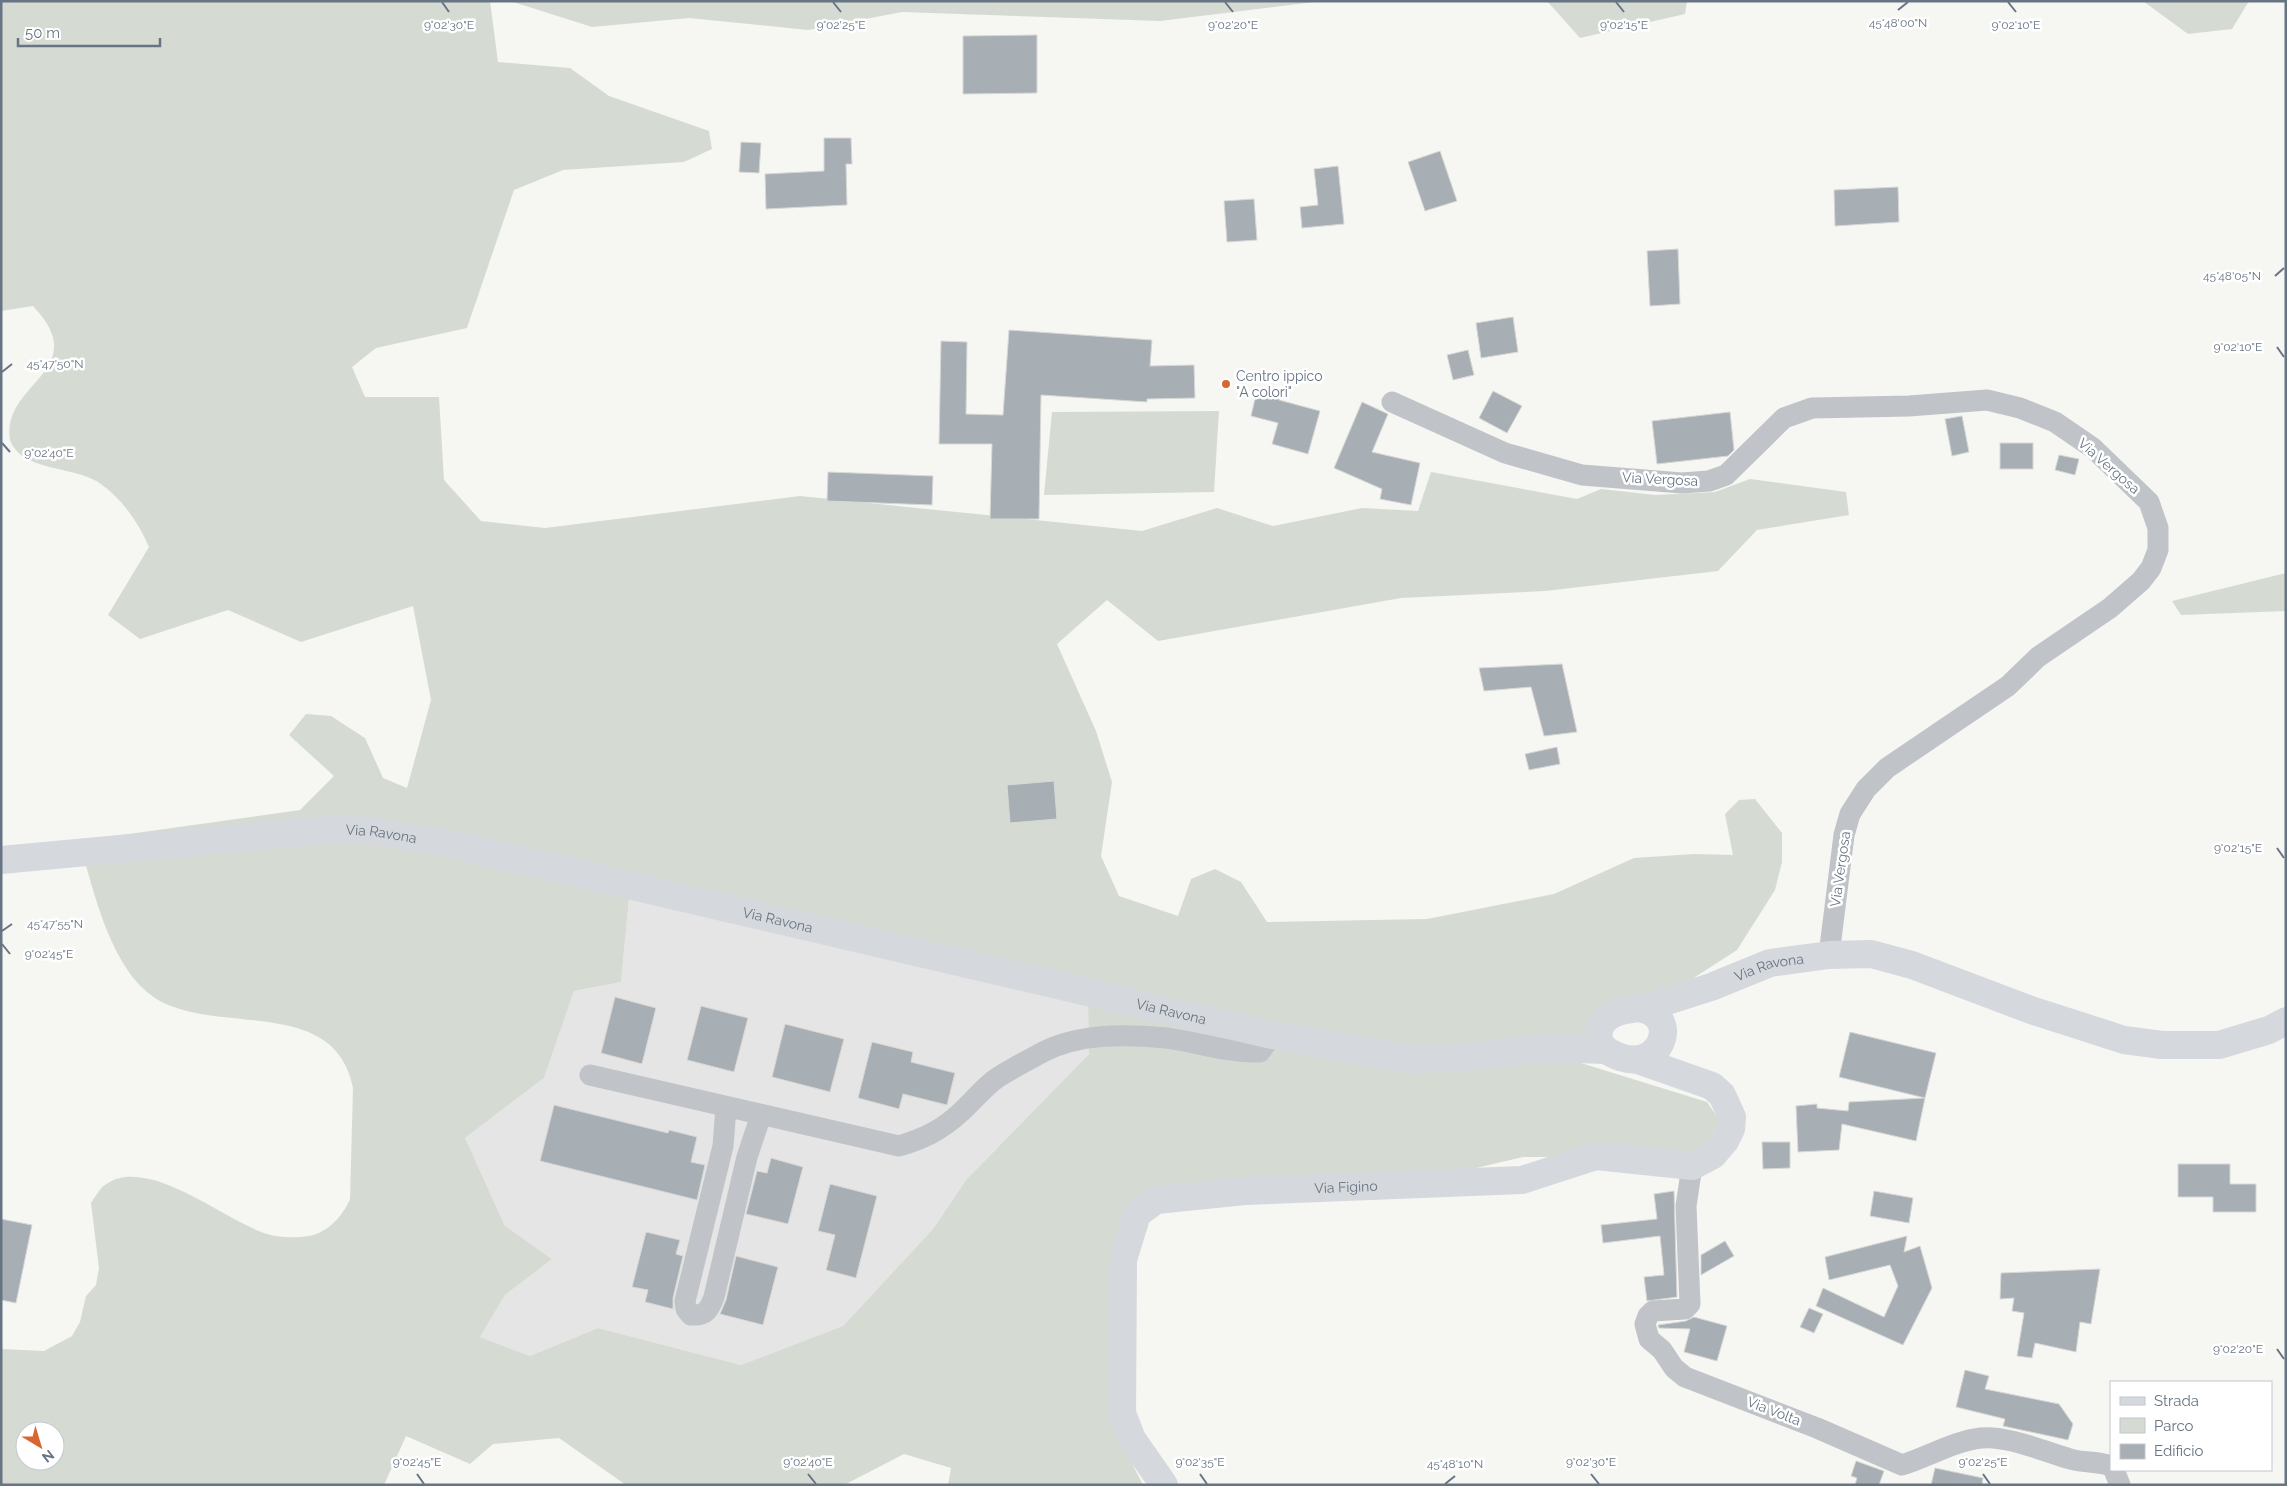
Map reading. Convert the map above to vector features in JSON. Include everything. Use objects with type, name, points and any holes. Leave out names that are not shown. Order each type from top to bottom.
[{"type":"street","name":"Via Vergosa","points":[[1392,402],[1505,453],[1582,475],[1682,483],[1709,482],[1726,475],[1784,418],[1812,408],[1909,406],[1987,400],[2020,408],[2055,422],[2093,448],[2149,502],[2158,528],[2158,550],[2151,568],[2141,581],[2110,608],[2038,658],[2000,691],[1887,768],[1866,789],[1850,814],[1844,835],[1829,955]]},
{"type":"street","name":"Via Ravona","points":[[1,860],[278,833],[333,829],[374,831],[456,845],[1272,1035],[1408,1058],[1457,1058],[1549,1048],[1602,1039]]},
{"type":"street","name":"Via Ravona","points":[[1645,1008],[1711,987],[1770,963],[1829,955],[1871,954],[1912,965],[2031,1010],[2124,1040],[2162,1045],[2219,1045],[2269,1030],[2286,1021]]},
{"type":"street","name":"Via Ravona","points":[[1663,1038],[1711,987]]},
{"type":"street","points":[[1673,1071],[1658,1021],[1645,1008],[1616,1012],[1602,1039],[1619,1057],[1638,1060],[1673,1071],[1712,1086],[1722,1095],[1732,1117],[1725,1141],[1713,1154],[1692,1166]]},
{"type":"street","points":[[590,1075],[899,1146],[925,1139],[959,1114],[996,1079],[1044,1051],[1085,1038],[1167,1038],[1240,1052],[1260,1052],[1272,1035]]},
{"type":"street","points":[[1638,1060],[1658,1050],[1663,1038]]},
{"type":"street","points":[[726,1107],[723,1146],[685,1301],[686,1309],[691,1315],[701,1316],[708,1311],[714,1297],[748,1157],[761,1115]]},
{"type":"street","name":"Via Figino","points":[[1164,1485],[1132,1439],[1122,1413],[1123,1260],[1137,1214],[1156,1200],[1245,1191],[1522,1180],[1596,1156],[1692,1166]]},
{"type":"street","name":"Via Volta","points":[[1692,1166],[1686,1206],[1690,1304],[1685,1309],[1653,1311],[1648,1316],[1645,1324],[1649,1339],[1662,1350],[1674,1368],[1710,1387],[1817,1428],[1902,1465],[1961,1443],[1982,1438],[2002,1440],[2086,1464],[2102,1463],[2110,1466]]},
{"type":"street","points":[[701,1235],[728,1241]]},
{"type":"street","points":[[2114,1471],[2120,1485]]},
{"type":"shaded area","points":[[629,899],[1088,1000],[1089,1054],[966,1180],[933,1229],[843,1326],[741,1365],[598,1328],[530,1356],[480,1337],[505,1295],[552,1259],[505,1226],[465,1138],[544,1078],[574,991],[621,982]]},
{"type":"green space","points":[[1,1],[490,1],[498,62],[570,68],[609,96],[709,131],[712,149],[684,162],[563,170],[514,190],[467,328],[376,348],[352,367],[365,397],[439,397],[444,480],[481,521],[545,528],[800,496],[1142,531],[1217,508],[1273,526],[1362,508],[1418,511],[1431,472],[1577,499],[1601,489],[1655,495],[1715,492],[1750,479],[1846,492],[1849,515],[1757,530],[1718,571],[1545,591],[1401,598],[1158,641],[1107,600],[1057,644],[1096,731],[1112,782],[1101,856],[1119,896],[1178,916],[1191,879],[1215,869],[1241,882],[1267,922],[1427,919],[1554,894],[1634,858],[1694,854],[1733,855],[1725,814],[1739,800],[1755,799],[1782,833],[1782,862],[1775,890],[1737,950],[1568,1059],[1707,1102],[1720,1121],[1706,1146],[1687,1157],[1523,1157],[1476,1168],[1145,1192],[1112,1252],[1109,1418],[1143,1485],[948,1485],[951,1468],[904,1454],[844,1485],[626,1485],[559,1438],[493,1444],[470,1464],[406,1436],[384,1485],[1,1485],[1,1349],[44,1351],[72,1336],[80,1322],[86,1296],[96,1285],[99,1268],[91,1203],[105,1185],[125,1177],[145,1178],[166,1184],[188,1194],[250,1227],[267,1234],[288,1237],[309,1236],[322,1231],[334,1223],[350,1199],[353,1088],[341,1058],[321,1039],[294,1027],[201,1014],[171,1006],[147,992],[133,978],[112,942],[96,901],[79,841],[300,810],[334,776],[289,735],[306,714],[331,716],[365,738],[383,778],[407,788],[431,700],[413,606],[301,642],[228,610],[140,639],[108,615],[149,547],[128,511],[107,488],[87,477],[36,463],[16,450],[10,440],[11,421],[18,404],[50,362],[54,346],[49,328],[33,306],[1,311]],"holes":[[[629,899],[1088,1001],[1089,1054],[966,1180],[933,1229],[843,1326],[741,1365],[598,1328],[530,1356],[480,1337],[505,1295],[552,1259],[505,1226],[465,1138],[544,1078],[574,991],[621,982]]]},
{"type":"green space","points":[[510,1],[1322,1],[1160,21],[902,12],[808,30],[689,18],[592,27]]},
{"type":"green space","points":[[1547,1],[1687,1],[1685,14],[1580,38]]},
{"type":"green space","points":[[2143,1],[2249,1],[2232,29],[2188,34]]},
{"type":"green space","points":[[1219,411],[1214,492],[1044,495],[1052,412]]},
{"type":"green space","points":[[2286,573],[2286,611],[2181,615],[2172,601]]},
{"type":"building","points":[[1037,35],[1037,93],[963,94],[963,36]]},
{"type":"building","points":[[824,138],[851,138],[852,164],[846,164],[847,205],[766,209],[765,174],[824,171]]},
{"type":"building","points":[[741,142],[761,143],[759,173],[739,172]]},
{"type":"building","points":[[1440,151],[1457,201],[1425,211],[1408,162]]},
{"type":"building","points":[[1338,166],[1344,224],[1302,228],[1300,207],[1318,205],[1314,169]]},
{"type":"building","points":[[1898,187],[1899,222],[1835,226],[1834,190]]},
{"type":"building","points":[[1254,199],[1257,240],[1227,242],[1224,201]]},
{"type":"building","points":[[1678,249],[1680,304],[1650,306],[1647,251]]},
{"type":"building","points":[[1513,317],[1518,352],[1481,358],[1476,323]]},
{"type":"building","points":[[1009,330],[1152,340],[1150,366],[1194,365],[1195,398],[1147,399],[1147,402],[1041,395],[1039,519],[990,519],[992,444],[939,444],[941,341],[967,342],[966,414],[1003,415]]},
{"type":"building","points":[[1468,350],[1474,375],[1453,380],[1447,355]]},
{"type":"building","points":[[1257,390],[1280,396],[1279,400],[1320,411],[1308,454],[1272,444],[1278,423],[1251,416]]},
{"type":"building","points":[[1493,391],[1522,406],[1507,433],[1479,418]]},
{"type":"building","points":[[1362,402],[1388,414],[1372,452],[1420,463],[1411,505],[1380,499],[1382,489],[1334,468]]},
{"type":"building","points":[[1730,412],[1734,450],[1728,456],[1657,464],[1652,421]]},
{"type":"building","points":[[1962,416],[1969,452],[1952,456],[1945,419]]},
{"type":"building","points":[[2000,443],[2033,443],[2033,469],[2000,469]]},
{"type":"building","points":[[2059,455],[2079,459],[2075,475],[2055,470]]},
{"type":"building","points":[[828,472],[933,476],[932,505],[827,501]]},
{"type":"building","points":[[1562,664],[1577,732],[1544,736],[1531,687],[1484,691],[1479,668]]},
{"type":"building","points":[[1557,747],[1560,764],[1529,770],[1525,754]]},
{"type":"building","points":[[1054,781],[1057,819],[1010,823],[1007,785]]},
{"type":"building","points":[[615,997],[656,1008],[642,1064],[601,1053]]},
{"type":"building","points":[[701,1006],[748,1018],[734,1072],[687,1060]]},
{"type":"building","points":[[785,1024],[844,1039],[830,1092],[772,1077]]},
{"type":"building","points":[[1850,1032],[1936,1053],[1925,1098],[1839,1077]]},
{"type":"building","points":[[872,1042],[913,1052],[911,1062],[955,1073],[947,1105],[903,1094],[899,1109],[858,1098]]},
{"type":"building","points":[[1925,1098],[1916,1141],[1842,1124],[1839,1150],[1798,1152],[1796,1106],[1817,1104],[1817,1108],[1848,1111],[1849,1102]]},
{"type":"building","points":[[554,1105],[668,1133],[669,1130],[697,1137],[691,1162],[705,1165],[697,1200],[540,1161]]},
{"type":"building","points":[[1762,1142],[1790,1142],[1790,1168],[1763,1169]]},
{"type":"building","points":[[771,1158],[803,1167],[788,1224],[746,1214],[757,1171],[767,1173]]},
{"type":"building","points":[[2178,1164],[2230,1164],[2230,1184],[2256,1184],[2256,1212],[2213,1212],[2213,1197],[2178,1197]]},
{"type":"building","points":[[830,1184],[877,1196],[856,1278],[826,1270],[835,1235],[818,1231]]},
{"type":"building","points":[[1674,1191],[1677,1297],[1647,1301],[1644,1277],[1664,1275],[1660,1236],[1603,1243],[1601,1225],[1657,1219],[1654,1194]]},
{"type":"building","points":[[1874,1191],[1913,1198],[1909,1223],[1870,1216]]},
{"type":"building","points":[[1,1219],[32,1225],[16,1303],[1,1300]]},
{"type":"building","points":[[646,1232],[680,1240],[676,1254],[683,1256],[673,1298],[673,1309],[645,1302],[648,1290],[632,1287]]},
{"type":"building","points":[[1907,1236],[1904,1252],[1920,1246],[1932,1288],[1903,1345],[1816,1306],[1823,1288],[1884,1317],[1898,1286],[1890,1265],[1829,1280],[1825,1257]]},
{"type":"building","points":[[1725,1241],[1734,1256],[1701,1275],[1701,1255]]},
{"type":"building","points":[[736,1256],[778,1267],[763,1325],[720,1314],[726,1300]]},
{"type":"building","points":[[2100,1269],[2091,1324],[2080,1322],[2076,1352],[2035,1343],[2032,1358],[2017,1356],[2024,1313],[2012,1311],[2014,1298],[2000,1299],[2001,1273]]},
{"type":"building","points":[[1809,1308],[1823,1314],[1814,1333],[1800,1327]]},
{"type":"building","points":[[1694,1317],[1727,1326],[1717,1361],[1684,1352],[1690,1329],[1659,1328],[1658,1325],[1686,1321]]},
{"type":"building","points":[[1965,1370],[1989,1376],[1985,1389],[2059,1404],[2073,1424],[2068,1440],[2003,1426],[2005,1419],[1956,1407]]},
{"type":"building","points":[[1856,1461],[1884,1471],[1879,1485],[1855,1485],[1857,1478],[1851,1476]]},
{"type":"building","points":[[1935,1468],[1983,1478],[1982,1485],[1931,1485]]},
{"type":"place","name":"Centro ippico \"A colori\"","points":[[1226,384]]}]
